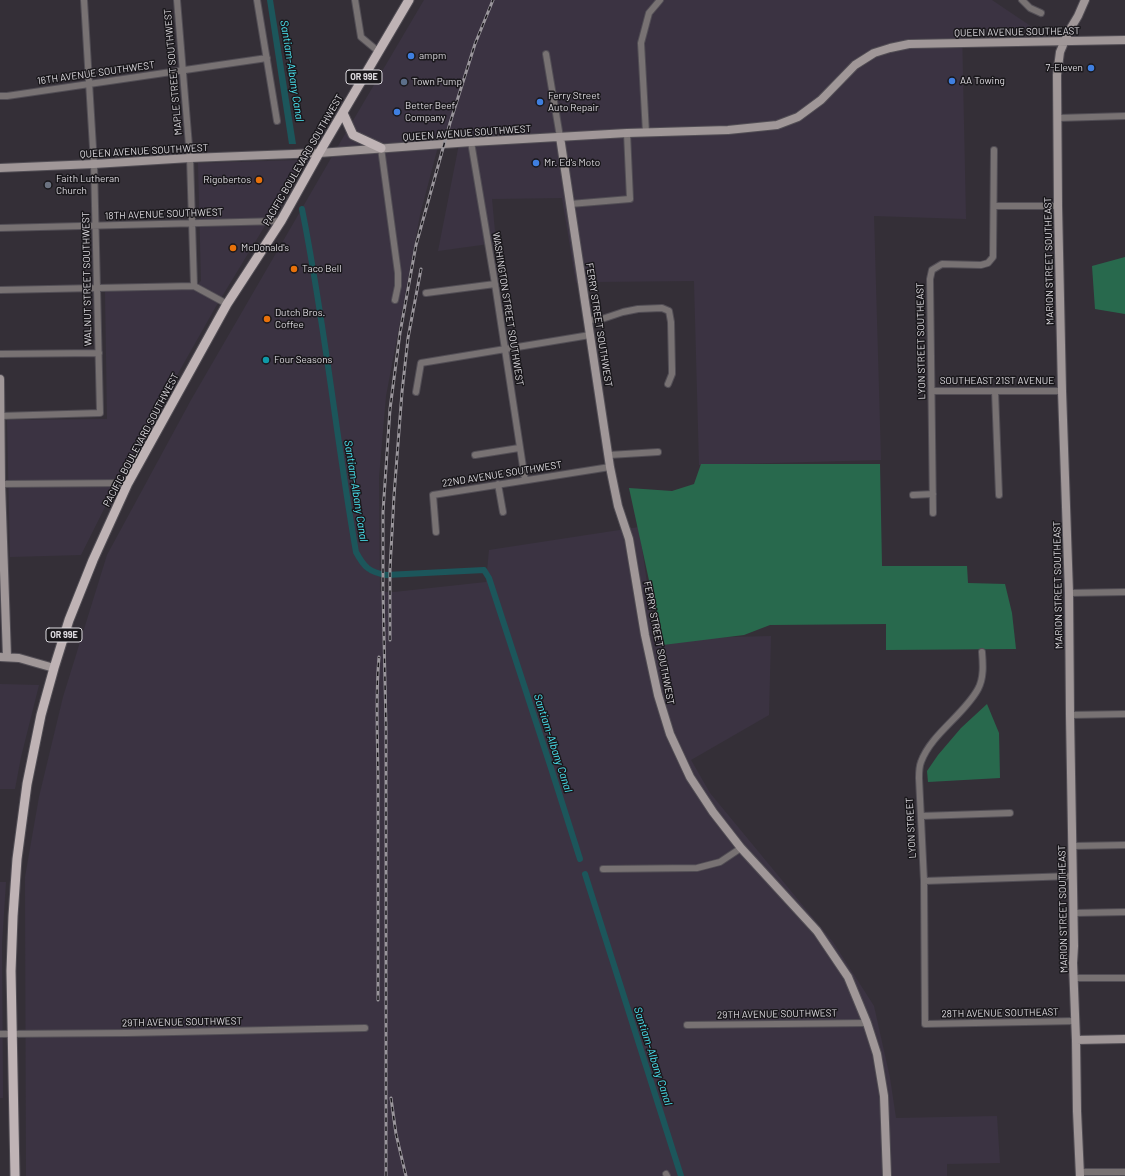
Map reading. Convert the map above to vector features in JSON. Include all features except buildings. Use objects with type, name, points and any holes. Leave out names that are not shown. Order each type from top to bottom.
[{"type":"main road","name":"PACIFIC BOULEVARD SOUTHWEST","points":[[15,1176],[11,971],[13,916],[20,833],[30,768],[41,715],[69,620],[93,560],[128,483],[227,304],[281,221],[342,113],[409,0]]},
{"type":"main road","points":[[342,113],[353,135],[381,148]]},
{"type":"street","name":"WALNUT STREET SOUTHWEST","points":[[0,416],[100,413],[94,164],[84,0]]},
{"type":"street","name":"MAPLE STREET SOUTHWEST","points":[[177,0],[190,158],[194,286]]},
{"type":"street","points":[[257,0],[277,121]]},
{"type":"street","points":[[355,0],[361,37],[379,52]]},
{"type":"street","points":[[646,133],[640,43],[650,13],[660,0]]},
{"type":"street","points":[[1022,0],[1030,8],[1041,12]]},
{"type":"street","name":"MARION STREET SOUTHEAST","points":[[1081,1174],[1077,1111],[1074,978],[1069,593],[1062,391],[1057,66],[1064,41],[1085,0]]},
{"type":"street","name":"QUEEN AVENUE SOUTHEAST","points":[[908,44],[1125,40]]},
{"type":"street","name":"QUEEN AVENUE SOUTHWEST","points":[[0,168],[319,153],[471,142],[627,133],[728,130],[777,126],[798,117],[821,100],[855,66],[874,54],[890,48],[908,44]]},
{"type":"street","name":"FERRY STREET SOUTHWEST","points":[[546,54],[608,456],[618,506],[629,539],[658,695],[670,734],[690,777],[713,812],[741,848],[817,931],[848,977],[867,1023],[877,1054],[884,1096],[887,1176]]},
{"type":"street","name":"16TH AVENUE SOUTHWEST","points":[[0,96],[266,58]]},
{"type":"street","points":[[1058,118],[1125,116]]},
{"type":"street","points":[[570,204],[630,199],[627,133]]},
{"type":"street","name":"WASHINGTON STREET SOUTHWEST","points":[[471,142],[495,284],[525,480]]},
{"type":"street","points":[[381,148],[398,273],[398,286],[395,300]]},
{"type":"street","name":"LYON STREET SOUTHEAST","points":[[933,513],[930,279],[932,270],[942,264],[981,265],[988,263],[994,257],[994,150]]},
{"type":"street","points":[[994,206],[1058,206]]},
{"type":"street","name":"18TH AVENUE SOUTHWEST","points":[[0,228],[281,221]]},
{"type":"street","points":[[426,294],[495,284]]},
{"type":"street","points":[[0,290],[194,286],[227,304]]},
{"type":"street","points":[[588,320],[602,319],[638,309],[662,308],[669,311],[672,322],[672,374],[668,384]]},
{"type":"street","points":[[416,392],[421,363],[590,335]]},
{"type":"street","points":[[0,354],[99,353]]},
{"type":"street","points":[[0,379],[3,657],[24,659],[54,668]]},
{"type":"street","points":[[995,391],[999,495]]},
{"type":"street","name":"SOUTHEAST 21ST AVENUE","points":[[932,392],[1062,391]]},
{"type":"street","points":[[475,455],[519,448]]},
{"type":"street","points":[[608,456],[658,452]]},
{"type":"street","name":"22ND AVENUE SOUTHWEST","points":[[436,532],[433,495],[610,467]]},
{"type":"street","points":[[1,484],[128,483]]},
{"type":"street","points":[[498,484],[503,512]]},
{"type":"street","points":[[913,495],[933,494]]},
{"type":"street","points":[[1069,593],[1125,592]]},
{"type":"street","name":"LYON STREET","points":[[925,1024],[924,881],[919,778],[921,763],[927,750],[970,702],[979,688],[982,677],[982,652]]},
{"type":"street","points":[[1070,715],[1125,714]]},
{"type":"street","points":[[921,816],[1010,813]]},
{"type":"street","points":[[1072,846],[1125,844]]},
{"type":"street","points":[[604,869],[697,868],[720,862],[741,848]]},
{"type":"street","points":[[924,881],[1072,876]]},
{"type":"street","points":[[1074,913],[1125,912]]},
{"type":"street","points":[[1074,978],[1125,978]]},
{"type":"street","name":"28TH AVENUE SOUTHEAST","points":[[925,1024],[1075,1021]]},
{"type":"street","name":"29TH AVENUE SOUTHWEST","points":[[687,1025],[867,1023]]},
{"type":"street","name":"29TH AVENUE SOUTHWEST","points":[[0,1034],[365,1028]]},
{"type":"street","points":[[1076,1040],[1125,1039]]},
{"type":"street","points":[[1081,1174],[1125,1172]]},
{"type":"shaded area","points":[[424,0],[992,0],[1035,29],[962,29],[966,219],[874,216],[881,460],[699,465],[694,281],[576,283],[562,198],[492,199],[496,243],[438,251],[461,134],[441,135],[420,215],[386,396],[379,477],[380,592],[394,592],[486,582],[489,550],[639,527],[655,639],[771,636],[769,715],[691,760],[710,793],[833,942],[874,1006],[890,1078],[896,1118],[997,1116],[1000,1163],[947,1164],[947,1176],[26,1176],[25,877],[39,797],[63,697],[107,555],[191,400]]},
{"type":"shaded area","points":[[301,160],[263,229],[215,308],[124,469],[81,555],[10,557],[7,420],[107,419],[105,290],[192,289],[201,281],[198,163]]},
{"type":"shaded area","points":[[0,684],[39,685],[21,757],[15,789],[0,789]]},
{"type":"shaded area","points":[[0,882],[6,882],[2,944],[3,1098],[0,1098]]},
{"type":"green space","points":[[1125,257],[1125,314],[1095,309],[1092,266]]},
{"type":"green space","points":[[701,464],[880,464],[882,566],[967,566],[968,583],[1005,584],[1012,613],[1016,649],[886,650],[886,624],[770,625],[744,635],[663,645],[629,488],[672,491],[694,484]]},
{"type":"green space","points":[[987,704],[999,733],[1000,778],[928,782],[927,771],[938,755],[961,728]]},
{"type":"water","points":[[267,0],[273,0],[296,144],[289,144]]},
{"type":"waterway","name":"Santiam-Albany Canal","points":[[302,209],[324,338],[356,552],[368,568],[386,575],[484,570],[489,578],[580,859]]},
{"type":"waterway","name":"Santiam-Albany Canal","points":[[585,874],[681,1176]]},
{"type":"railway","points":[[386,1176],[386,727],[383,512],[390,409],[400,333],[416,245],[450,123],[475,44],[493,0]]},
{"type":"railway","points":[[390,640],[390,569],[402,392],[408,338],[421,269]]},
{"type":"railway","points":[[378,1000],[377,705],[379,657]]},
{"type":"railway","points":[[391,1098],[396,1134],[406,1176]]},
{"type":"place","name":"ampm","points":[[411,56]]},
{"type":"place","name":"7-Eleven","points":[[1091,68]]},
{"type":"place","name":"AA Towing","points":[[952,81]]},
{"type":"place","name":"Town Pump","points":[[404,82]]},
{"type":"place","name":"Ferry Street Auto Repair","points":[[540,102]]},
{"type":"place","name":"Better Beef Company","points":[[397,112]]},
{"type":"place","name":"Mr. Ed's Moto","points":[[536,163]]},
{"type":"place","name":"Rigobertos","points":[[259,180]]},
{"type":"place","name":"Faith Lutheran Church","points":[[48,185]]},
{"type":"place","name":"McDonald's","points":[[233,248]]},
{"type":"place","name":"Taco Bell","points":[[294,269]]},
{"type":"place","name":"Dutch Bros. Coffee","points":[[267,319]]},
{"type":"place","name":"Four Seasons","points":[[266,360]]}]
